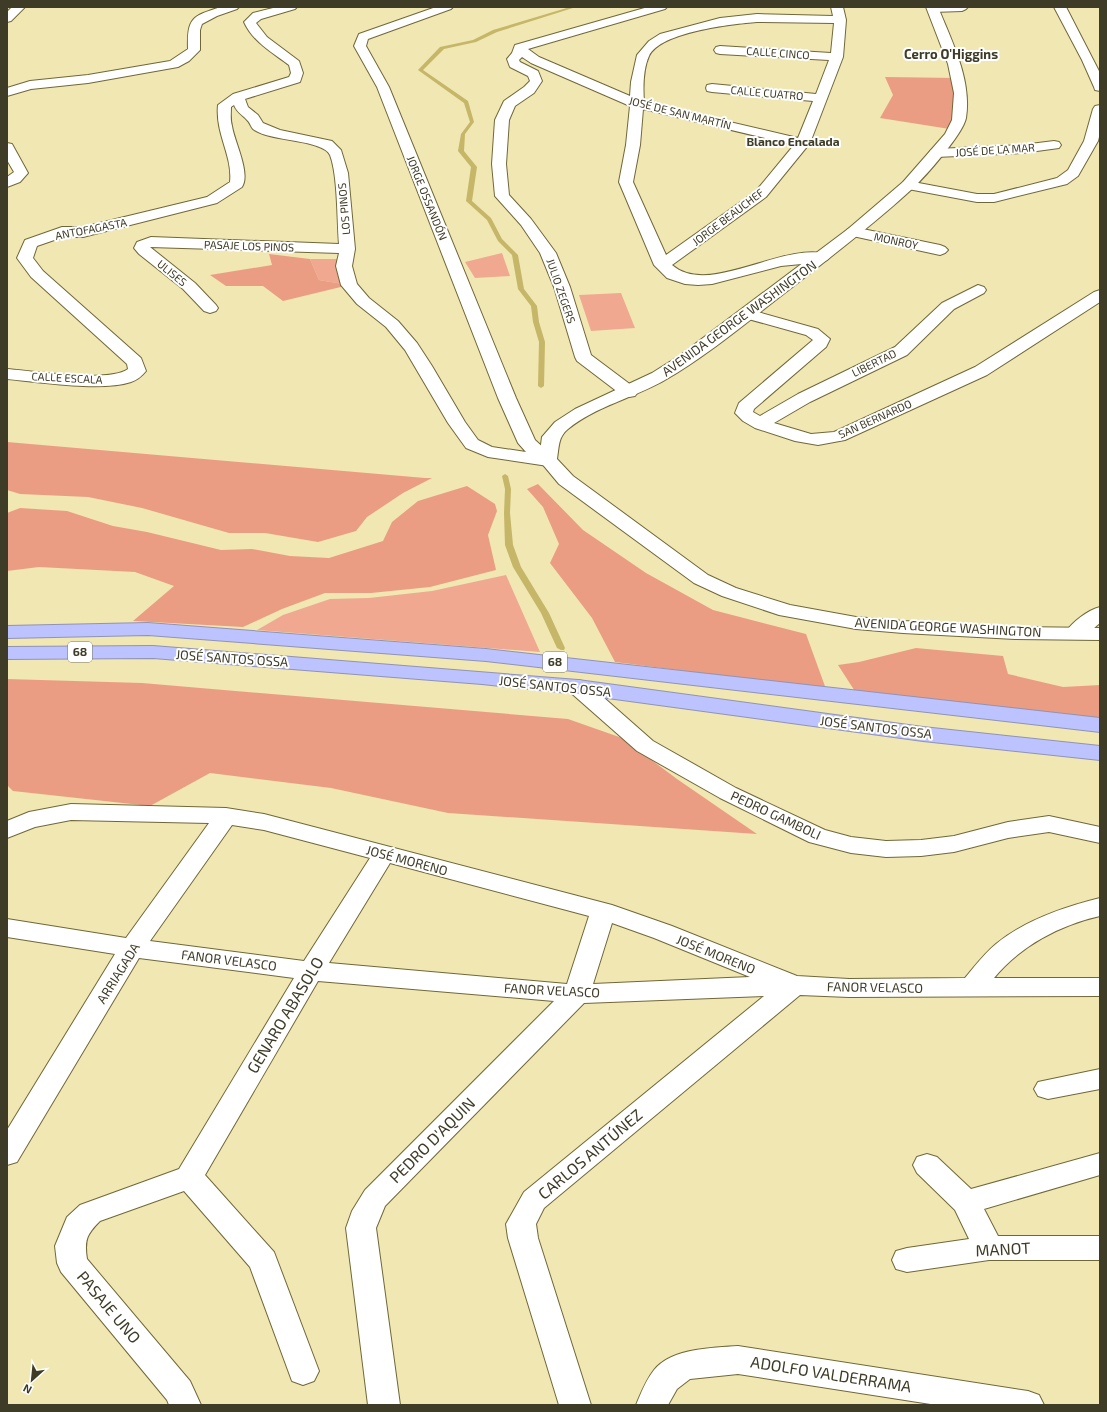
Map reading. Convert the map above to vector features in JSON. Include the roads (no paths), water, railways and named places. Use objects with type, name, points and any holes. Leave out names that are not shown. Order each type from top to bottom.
[{"type":"highway","name":"JOSÉ SANTOS OSSA","points":[[7,632],[148,629],[486,654],[1100,725]]},
{"type":"highway","name":"JOSÉ SANTOS OSSA","points":[[7,653],[153,652],[482,678],[578,687],[923,734],[1100,753]]},
{"type":"street","points":[[7,18],[19,7]]},
{"type":"street","points":[[7,92],[30,85],[88,79],[174,64],[185,58],[194,50],[195,26],[198,21],[209,15],[233,7]]},
{"type":"street","points":[[238,97],[295,79],[297,73],[295,64],[263,38],[252,27],[250,22],[257,16],[290,7]]},
{"type":"street","name":"JORGE OSSANDÓN","points":[[447,7],[364,37],[360,46],[383,87],[507,398],[527,443],[548,460]]},
{"type":"street","points":[[519,48],[661,7]]},
{"type":"street","points":[[932,8],[962,7]]},
{"type":"street","points":[[1060,7],[1088,60],[1100,88]]},
{"type":"street","name":"AVENIDA GEORGE WASHINGTON","points":[[932,8],[954,64],[960,93],[959,120],[950,136],[936,153],[908,185],[853,232],[685,360],[658,377],[582,413],[561,426],[551,437],[548,460],[566,480],[701,579],[729,592],[761,604],[786,611],[820,617],[903,627],[1014,634],[1100,634]]},
{"type":"street","points":[[822,257],[796,258],[729,277],[710,280],[695,280],[672,274],[662,265],[626,182],[633,145],[637,104],[637,82],[643,55],[653,44],[664,37],[720,22],[757,18],[839,14]]},
{"type":"street","name":"JORGE BEAUCHEF","points":[[662,265],[761,194],[804,143],[836,57],[839,14]]},
{"type":"street","points":[[408,21],[438,22]]},
{"type":"street","name":"JOSÉ DE SAN MARTÍN","points":[[519,48],[535,60],[637,104],[804,143]]},
{"type":"street","name":"JULIO ZEGERS","points":[[519,48],[518,54],[514,59],[514,64],[534,74],[536,81],[529,90],[509,104],[502,120],[499,164],[502,196],[526,222],[548,253],[562,286],[583,357],[629,392]]},
{"type":"street","name":"CALLE CINCO","points":[[720,50],[836,57]]},
{"type":"street","name":"CALLE CUATRO","points":[[712,88],[821,98]]},
{"type":"street","name":"LOS PINOS","points":[[238,97],[242,108],[253,118],[258,126],[276,133],[327,144],[336,153],[341,173],[347,250],[344,266],[349,285],[363,301],[392,324],[411,347],[424,366],[457,423],[472,444],[488,452],[548,460]]},
{"type":"street","name":"ANTOFAGASTA","points":[[127,378],[137,371],[135,362],[37,274],[25,258],[27,249],[30,243],[62,232],[83,232],[212,200],[237,184],[240,176],[228,142],[223,110],[225,105],[238,97]]},
{"type":"street","points":[[908,185],[977,198],[994,198],[1062,180],[1073,173],[1080,162],[1091,141],[1100,109]]},
{"type":"street","name":"JOSÉ DE LA MAR","points":[[936,153],[1022,149],[1054,145]]},
{"type":"street","points":[[7,147],[20,173],[15,180],[7,184]]},
{"type":"street","name":"MONROY","points":[[853,232],[940,250]]},
{"type":"street","name":"PASAJE LOS PINOS","points":[[151,242],[347,250]]},
{"type":"street","name":"ULISES","points":[[151,242],[142,246],[144,251],[189,286],[210,308]]},
{"type":"street","name":"LIBERTAD","points":[[761,424],[774,414],[804,398],[901,351],[948,306],[978,290]]},
{"type":"street","name":"SAN BERNARDO","points":[[747,314],[812,332],[822,339],[820,343],[745,407],[744,413],[747,417],[761,424],[800,437],[810,439],[829,439],[839,436],[980,372],[1100,295]]},
{"type":"street","name":"CALLE ESCALA","points":[[7,374],[98,381],[127,378]]},
{"type":"street","points":[[527,443],[561,426]]},
{"type":"street","points":[[1075,633],[1100,613]]},
{"type":"street","name":"PEDRO GAMBOLI","points":[[578,687],[645,746],[728,793],[817,836],[851,845],[886,849],[921,848],[954,844],[1008,830],[1049,824],[1100,835]]},
{"type":"street","name":"JOSÉ MORENO","points":[[7,830],[29,820],[71,812],[226,816],[264,822],[603,911],[663,932],[794,986]]},
{"type":"street","name":"ARRIAGADA","points":[[13,1145],[132,948],[226,816]]},
{"type":"street","name":"GENARO ABASOLO","points":[[189,1177],[311,971],[384,854]]},
{"type":"street","points":[[971,988],[997,957],[1026,936],[1086,910],[1100,907]]},
{"type":"street","name":"PEDRO D'AQUIN","points":[[384,1405],[361,1228],[367,1211],[375,1198],[577,994],[603,911]]},
{"type":"street","name":"FANOR VELASCO","points":[[7,928],[132,948],[311,971],[577,994],[794,986],[849,988],[1100,988]]},
{"type":"street","name":"CARLOS ANTÚNEZ","points":[[575,1405],[523,1238],[521,1224],[534,1200],[794,986]]},
{"type":"street","points":[[1048,1088],[1100,1079]]},
{"type":"street","points":[[966,1202],[1100,1164]]},
{"type":"street","points":[[927,1165],[966,1202],[989,1248]]},
{"type":"street","points":[[189,1177],[263,1261],[303,1371]]},
{"type":"street","name":"PASAJE UNO","points":[[185,1405],[179,1391],[72,1264],[70,1246],[77,1225],[90,1213],[189,1177]]},
{"type":"street","name":"MANOT","points":[[907,1260],[989,1248],[1100,1248]]},
{"type":"street","name":"ADOLFO VALDERRAMA","points":[[652,1405],[658,1391],[671,1374],[693,1364],[738,1360],[1028,1405]]},
{"type":"waterway","points":[[541,386],[542,342],[536,322],[534,306],[521,289],[515,255],[500,240],[489,219],[469,201],[474,167],[461,151],[463,134],[472,122],[466,102],[420,70],[442,48],[474,41],[495,31],[574,7]]},
{"type":"waterway","points":[[505,476],[508,489],[507,513],[509,545],[517,567],[545,613],[561,648]]},
{"type":"district","name":"Cerro O'Higgins","points":[[951,54]]},
{"type":"district","name":"Blanco Encalada","points":[[793,142]]}]
